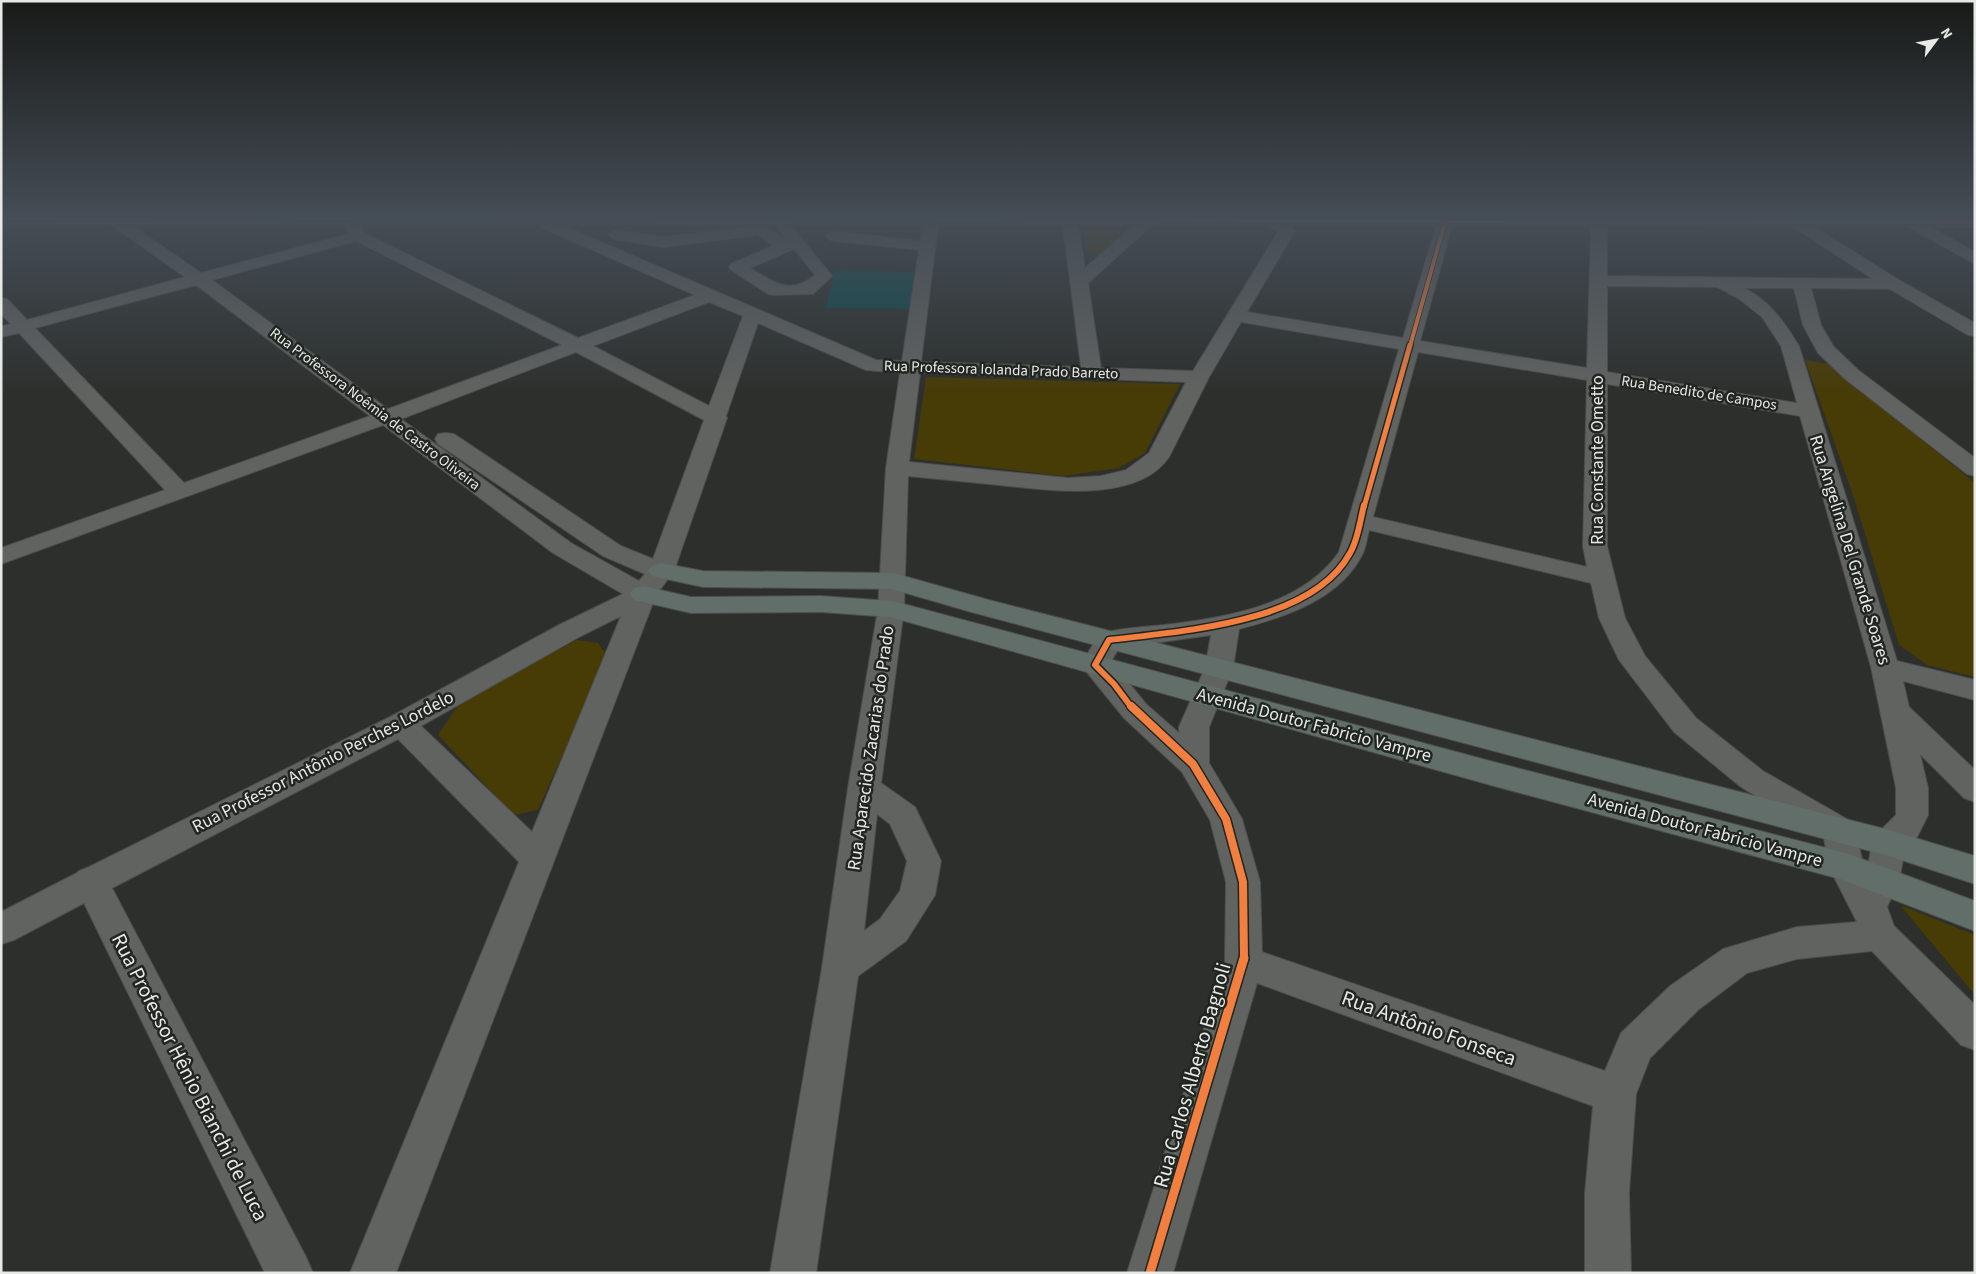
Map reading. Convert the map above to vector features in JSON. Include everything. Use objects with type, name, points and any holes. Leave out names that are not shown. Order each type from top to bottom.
[{"type":"main road","name":"Avenida Doutor Fabricio Vampre","points":[[652,582],[691,605],[821,604],[892,595],[1102,652],[1207,695],[1503,777],[1846,867]]},
{"type":"main road","name":"Avenida Doutor Fabricio Vampre","points":[[1102,652],[1219,668],[1754,807],[1840,832],[1889,843],[1975,870]]},
{"type":"main road","points":[[1877,907],[1975,916]]},
{"type":"street","points":[[1,332],[205,277]]},
{"type":"street","name":"Rua Professora Noêmia de Castro Oliveira","points":[[227,277],[562,548],[652,582]]},
{"type":"street","points":[[441,277],[577,345],[716,418]]},
{"type":"street","name":"Rua Professora Iolanda Prado Barreto","points":[[665,277],[873,366],[1199,377]]},
{"type":"street","name":"Rua Aparecido Zacarias do Prado","points":[[793,1273],[842,968],[864,788],[892,595],[897,468],[923,277]]},
{"type":"street","points":[[1078,277],[1092,373]]},
{"type":"street","points":[[1079,282],[1084,277]]},
{"type":"street","points":[[897,468],[1068,485],[1101,482],[1134,475],[1158,457],[1199,377],[1259,277]]},
{"type":"street","points":[[1102,652],[1261,615],[1294,601],[1331,578],[1351,552],[1429,277]]},
{"type":"street","name":"Rua Constante Ometto","points":[[1598,277],[1595,546],[1612,618],[1633,660],[1684,725],[1752,779],[1840,832]]},
{"type":"street","points":[[1883,277],[1975,331]]},
{"type":"street","name":"Rua Professora Noêmia de Castro Oliveira","points":[[199,279],[394,413],[612,551],[652,582]]},
{"type":"street","points":[[1598,281],[1893,284]]},
{"type":"street","name":"Rua Angelina Del Grande Soares","points":[[1719,282],[1746,294],[1762,305],[1774,319],[1790,346],[1885,667],[1912,788],[1912,815],[1905,828],[1889,843]]},
{"type":"street","points":[[1801,283],[1812,325],[1825,349],[1851,374],[1975,469]]},
{"type":"street","points":[[1,557],[708,296]]},
{"type":"street","points":[[1,303],[179,491]]},
{"type":"street","points":[[373,1273],[538,860],[652,582],[716,418],[752,315]]},
{"type":"street","name":"Rua Benedito de Campos","points":[[1236,316],[1808,411]]},
{"type":"street","points":[[1790,346],[1825,349]]},
{"type":"street","points":[[1360,521],[1603,578]]},
{"type":"street","name":"Rua Professor Antônio Perches Lordelo","points":[[1,929],[91,881],[401,724],[569,631],[652,582]]},
{"type":"street","points":[[1193,764],[1194,727],[1219,668],[1226,624]]},
{"type":"street","name":"Rua Carlos Alberto Bagnoli","points":[[1102,652],[1114,684],[1135,711],[1193,764],[1226,819],[1242,882],[1244,962],[1150,1273]]},
{"type":"street","points":[[1885,667],[1975,690]]},
{"type":"street","points":[[1895,711],[1975,790]]},
{"type":"street","points":[[401,724],[538,860]]},
{"type":"street","points":[[842,968],[893,930],[917,894],[924,861],[904,816],[864,788]]},
{"type":"street","points":[[1840,832],[1846,867],[1975,1032]]},
{"type":"street","points":[[1877,907],[1889,843]]},
{"type":"street","name":"Rua Professor Hênio Bianchi de Luca","points":[[91,881],[290,1273]]},
{"type":"street","points":[[1608,1273],[1607,1193],[1615,1094],[1635,1046],[1684,998],[1736,960],[1797,943],[1877,907]]},
{"type":"street","name":"Rua Antônio Fonseca","points":[[1244,962],[1615,1094]]},
{"type":"shaded area","points":[[1805,360],[1828,364],[1975,483],[1975,677],[1927,665],[1899,645],[1853,495]]},
{"type":"shaded area","points":[[926,377],[1180,384],[1145,453],[1119,468],[1063,476],[914,459]]},
{"type":"shaded area","points":[[577,640],[598,643],[607,655],[538,810],[514,815],[438,735],[463,698]]},
{"type":"shaded area","points":[[1900,905],[1975,935],[1975,995]]},
{"type":"water","points":[[832,277],[920,277],[916,309],[826,308]]},
{"type":"cycle path","points":[[1150,1273],[1244,962],[1243,882],[1226,819],[1193,764],[1135,711],[1114,684],[1095,665],[1109,640],[1195,629],[1252,617],[1279,608],[1305,595],[1330,579],[1339,570],[1351,552],[1429,277]]}]
